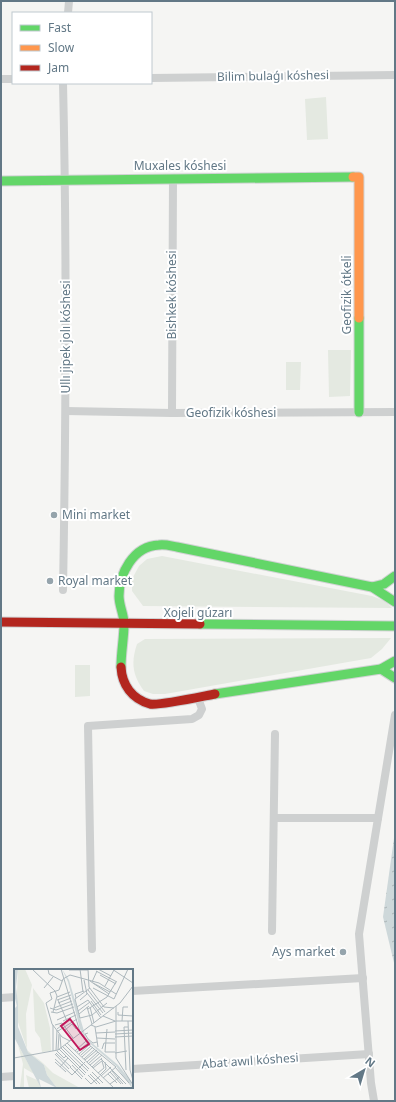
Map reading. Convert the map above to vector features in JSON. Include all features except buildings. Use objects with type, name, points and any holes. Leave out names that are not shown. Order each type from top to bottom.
[{"type":"main road","name":"Muxales kóshesi","points":[[1,181],[65,179],[359,177]]},
{"type":"main road","name":"Geofizik ótkeli","points":[[359,177],[359,412]]},
{"type":"main road","points":[[395,602],[391,596],[372,587],[157,544],[145,548],[134,555],[126,566],[119,591],[124,624],[121,668],[123,681],[130,693],[140,701],[151,704],[381,669],[395,661]]},
{"type":"main road","points":[[372,587],[384,584],[395,577]]},
{"type":"main road","name":"Xojeli gúzarı","points":[[1,622],[395,626]]},
{"type":"main road","points":[[381,669],[395,678]]},
{"type":"street","points":[[68,12],[69,1]]},
{"type":"street","name":"Bilim bulaǵı kóshesi","points":[[152,78],[395,74]]},
{"type":"street","points":[[1,79],[12,79]]},
{"type":"street","name":"Ullı jipek jolı kóshesi","points":[[63,84],[66,411],[63,590]]},
{"type":"street","name":"Bishkek kóshesi","points":[[172,413],[173,178]]},
{"type":"street","name":"Geofizik kóshesi","points":[[66,411],[172,413],[395,412]]},
{"type":"street","points":[[92,949],[88,726],[192,719],[199,715],[202,709],[198,698]]},
{"type":"street","points":[[374,1101],[359,934],[395,715]]},
{"type":"street","points":[[272,931],[275,734]]},
{"type":"street","points":[[274,818],[378,818]]},
{"type":"street","points":[[133,991],[363,978]]},
{"type":"street","points":[[1,998],[14,997]]},
{"type":"street","name":"Abat awıl kóshesi","points":[[133,1069],[369,1054]]},
{"type":"street","points":[[1,1077],[14,1076]]},
{"type":"shaded area","points":[[326,97],[328,139],[307,140],[305,99]]},
{"type":"shaded area","points":[[328,350],[351,350],[350,396],[329,397]]},
{"type":"shaded area","points":[[286,362],[301,362],[300,390],[286,390]]},
{"type":"shaded area","points":[[162,556],[372,596],[385,601],[392,608],[143,606],[132,591],[132,579],[139,566],[147,559]]},
{"type":"shaded area","points":[[391,638],[382,649],[371,658],[165,694],[153,694],[144,691],[135,674],[133,663],[137,644],[145,639]]},
{"type":"shaded area","points":[[75,665],[90,665],[90,696],[75,697]]},
{"type":"water","points":[[395,831],[395,967],[383,917]]},
{"type":"traffic: fast","points":[[1,181],[353,177]]},
{"type":"traffic: fast","points":[[359,318],[359,412]]},
{"type":"traffic: fast","points":[[121,667],[124,624],[119,596],[122,579],[125,570],[135,556],[142,550],[150,547],[168,545],[372,587],[395,602]]},
{"type":"traffic: fast","points":[[372,587],[384,584],[395,576]]},
{"type":"traffic: fast","points":[[200,624],[395,626]]},
{"type":"traffic: fast","points":[[215,694],[381,669],[395,661]]},
{"type":"traffic: fast","points":[[381,669],[395,678]]},
{"type":"traffic: slow","points":[[353,177],[359,177],[359,318]]},
{"type":"traffic: jam","points":[[1,622],[200,624]]},
{"type":"traffic: jam","points":[[121,667],[123,680],[129,690],[138,699],[150,704],[172,702],[215,694]]},
{"type":"place","name":"Mini market","points":[[54,515]]},
{"type":"place","name":"Royal market","points":[[50,581]]},
{"type":"place","name":"Ays market","points":[[343,952]]}]
